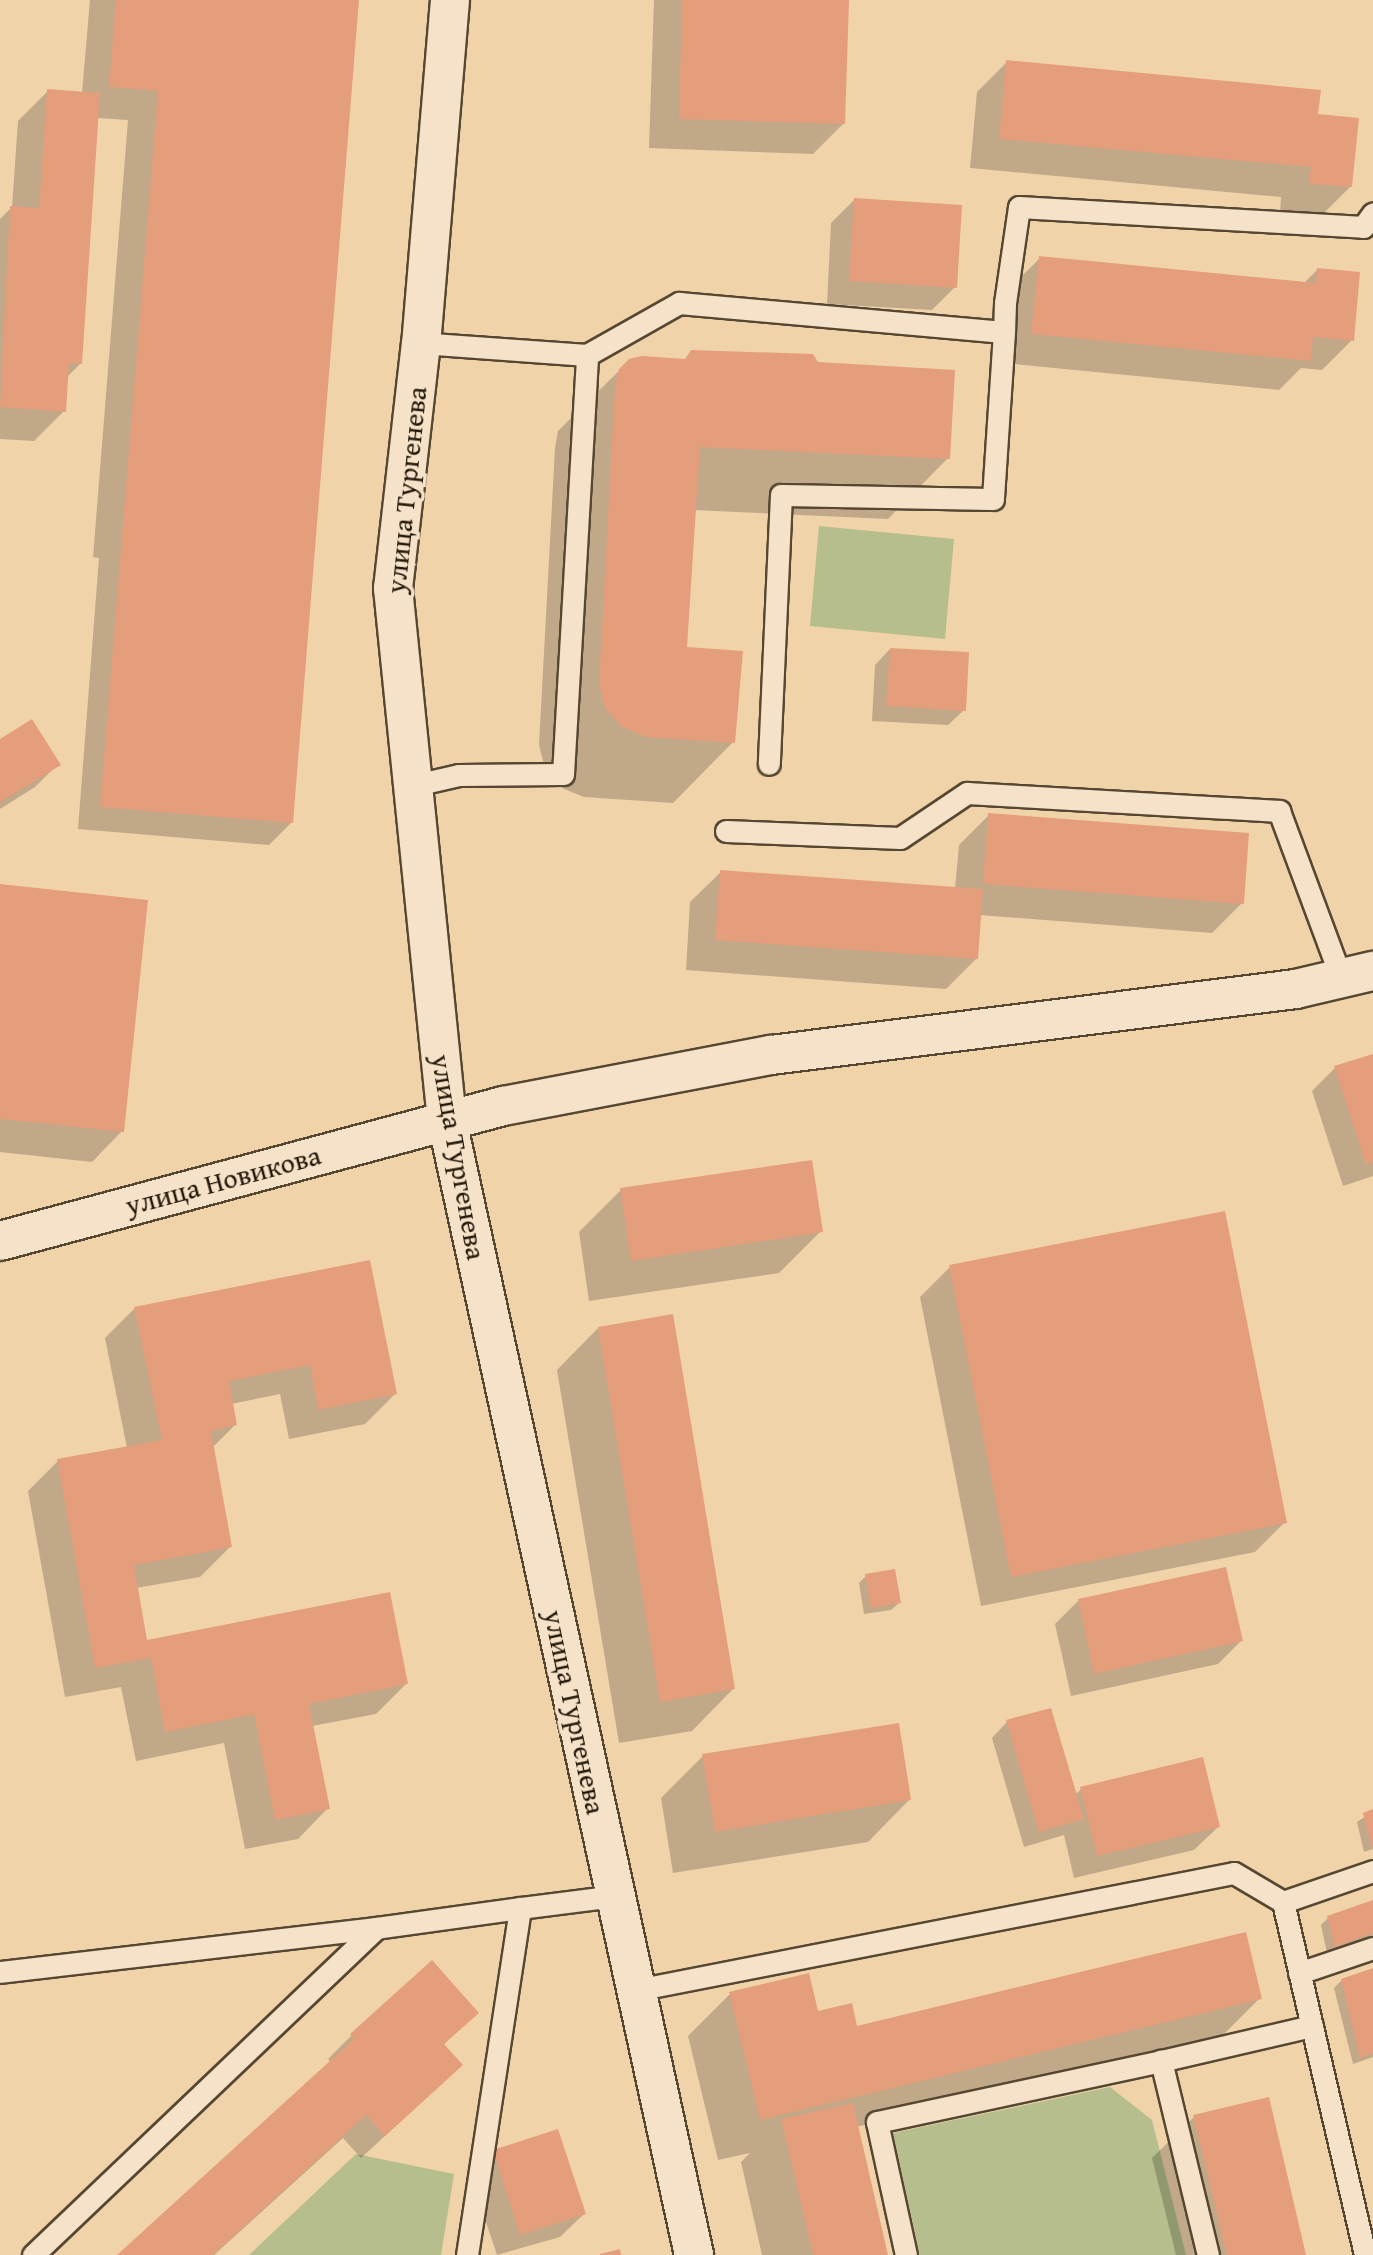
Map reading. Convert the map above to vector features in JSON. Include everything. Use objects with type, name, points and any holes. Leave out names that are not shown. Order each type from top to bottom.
[{"type":"main road","name":"улица Тургенева","points":[[450,0],[421,344],[393,588],[447,1121],[694,2255]]},
{"type":"main road","name":"улица Новикова","points":[[0,1241],[503,1106],[771,1055],[1296,989],[1357,974]]},
{"type":"lane","points":[[769,764],[781,495],[993,499],[1005,303],[1019,207],[1363,227],[1373,213]]},
{"type":"lane","points":[[421,344],[587,355],[679,303],[1004,332]]},
{"type":"lane","points":[[411,786],[459,775],[564,774],[587,355]]},
{"type":"lane","points":[[726,831],[900,838],[967,793],[1279,811],[1357,974]]},
{"type":"lane","points":[[1283,1902],[1373,1871]]},
{"type":"lane","points":[[636,1990],[1234,1873],[1283,1902],[1365,2255]]},
{"type":"lane","points":[[0,1972],[376,1928],[615,1896]]},
{"type":"lane","points":[[467,2255],[520,1908]]},
{"type":"lane","points":[[33,2255],[376,1928]]},
{"type":"lane","points":[[1299,1972],[1373,1948]]},
{"type":"lane","points":[[906,2255],[877,2122],[1312,2026]]},
{"type":"lane","points":[[1161,2061],[1208,2255]]},
{"type":"green space","points":[[819,526],[954,539],[945,639],[810,626]]},
{"type":"green space","points":[[1110,2087],[1152,2120],[1186,2255],[920,2255],[893,2133]]},
{"type":"green space","points":[[356,2154],[454,2174],[441,2255],[249,2255]]},
{"type":"building","points":[[116,0],[359,0],[293,823],[100,807],[158,91],[109,87]]},
{"type":"building","points":[[682,0],[849,0],[845,124],[679,119]]},
{"type":"building","points":[[1006,60],[1321,90],[1318,114],[1359,118],[1352,187],[1309,184],[1311,167],[999,139]]},
{"type":"building","points":[[47,89],[100,93],[82,364],[69,363],[66,412],[0,407],[10,206],[39,208]]},
{"type":"building","points":[[854,198],[962,205],[957,288],[849,281]]},
{"type":"building","points":[[1039,256],[1316,283],[1317,268],[1360,272],[1354,341],[1313,337],[1311,361],[1031,334]]},
{"type":"building","points":[[691,350],[813,354],[818,362],[955,370],[950,459],[700,447],[687,647],[743,651],[735,743],[646,737],[622,727],[605,708],[599,684],[615,386],[619,369],[629,359],[642,356],[685,359]]},
{"type":"building","points":[[890,648],[969,652],[966,711],[886,706]]},
{"type":"building","points":[[32,719],[61,765],[0,802],[0,739]]},
{"type":"building","points":[[988,813],[1249,833],[1244,904],[983,884]]},
{"type":"building","points":[[720,870],[983,889],[978,959],[715,940]]},
{"type":"building","points":[[0,884],[148,900],[124,1132],[0,1119]]},
{"type":"building","points":[[1373,1054],[1373,1162],[1366,1164],[1334,1066]]},
{"type":"building","points":[[812,1160],[823,1232],[631,1261],[620,1188]]},
{"type":"building","points":[[1225,1211],[1287,1523],[1011,1577],[949,1265]]},
{"type":"building","points":[[370,1260],[397,1394],[318,1410],[310,1365],[229,1381],[237,1425],[211,1431],[232,1547],[134,1565],[147,1640],[390,1592],[408,1684],[309,1704],[330,1809],[275,1820],[254,1714],[165,1732],[151,1658],[95,1668],[57,1459],[162,1440],[134,1307]]},
{"type":"building","points":[[673,1314],[735,1689],[660,1702],[598,1327]]},
{"type":"building","points":[[1226,1567],[1243,1641],[1094,1674],[1078,1599]]},
{"type":"building","points":[[895,1569],[901,1603],[871,1608],[865,1574]]},
{"type":"building","points":[[1051,1708],[1084,1819],[1039,1832],[1006,1720]]},
{"type":"building","points":[[899,1723],[911,1800],[715,1832],[702,1754]]},
{"type":"building","points":[[1203,1757],[1220,1827],[1097,1856],[1080,1787]]},
{"type":"building","points":[[1373,1809],[1373,1848],[1372,1848],[1363,1813]]},
{"type":"building","points":[[1373,1900],[1373,1933],[1335,1947],[1327,1916]]},
{"type":"building","points":[[1246,1932],[1262,1999],[760,2120],[729,1992],[809,1973],[818,2011],[852,2003],[857,2026]]},
{"type":"building","points":[[432,1960],[479,2013],[444,2044],[463,2065],[385,2136],[366,2115],[213,2255],[117,2255],[354,2039],[350,2034]]},
{"type":"building","points":[[1373,1968],[1373,2053],[1360,2058],[1341,1979]]},
{"type":"building","points":[[1269,2097],[1306,2255],[1227,2255],[1193,2115]]},
{"type":"building","points":[[853,2103],[888,2255],[813,2255],[781,2119]]},
{"type":"building","points":[[558,2129],[586,2214],[520,2235],[493,2150]]},
{"type":"building","points":[[620,2249],[621,2255],[600,2255],[600,2254]]}]
